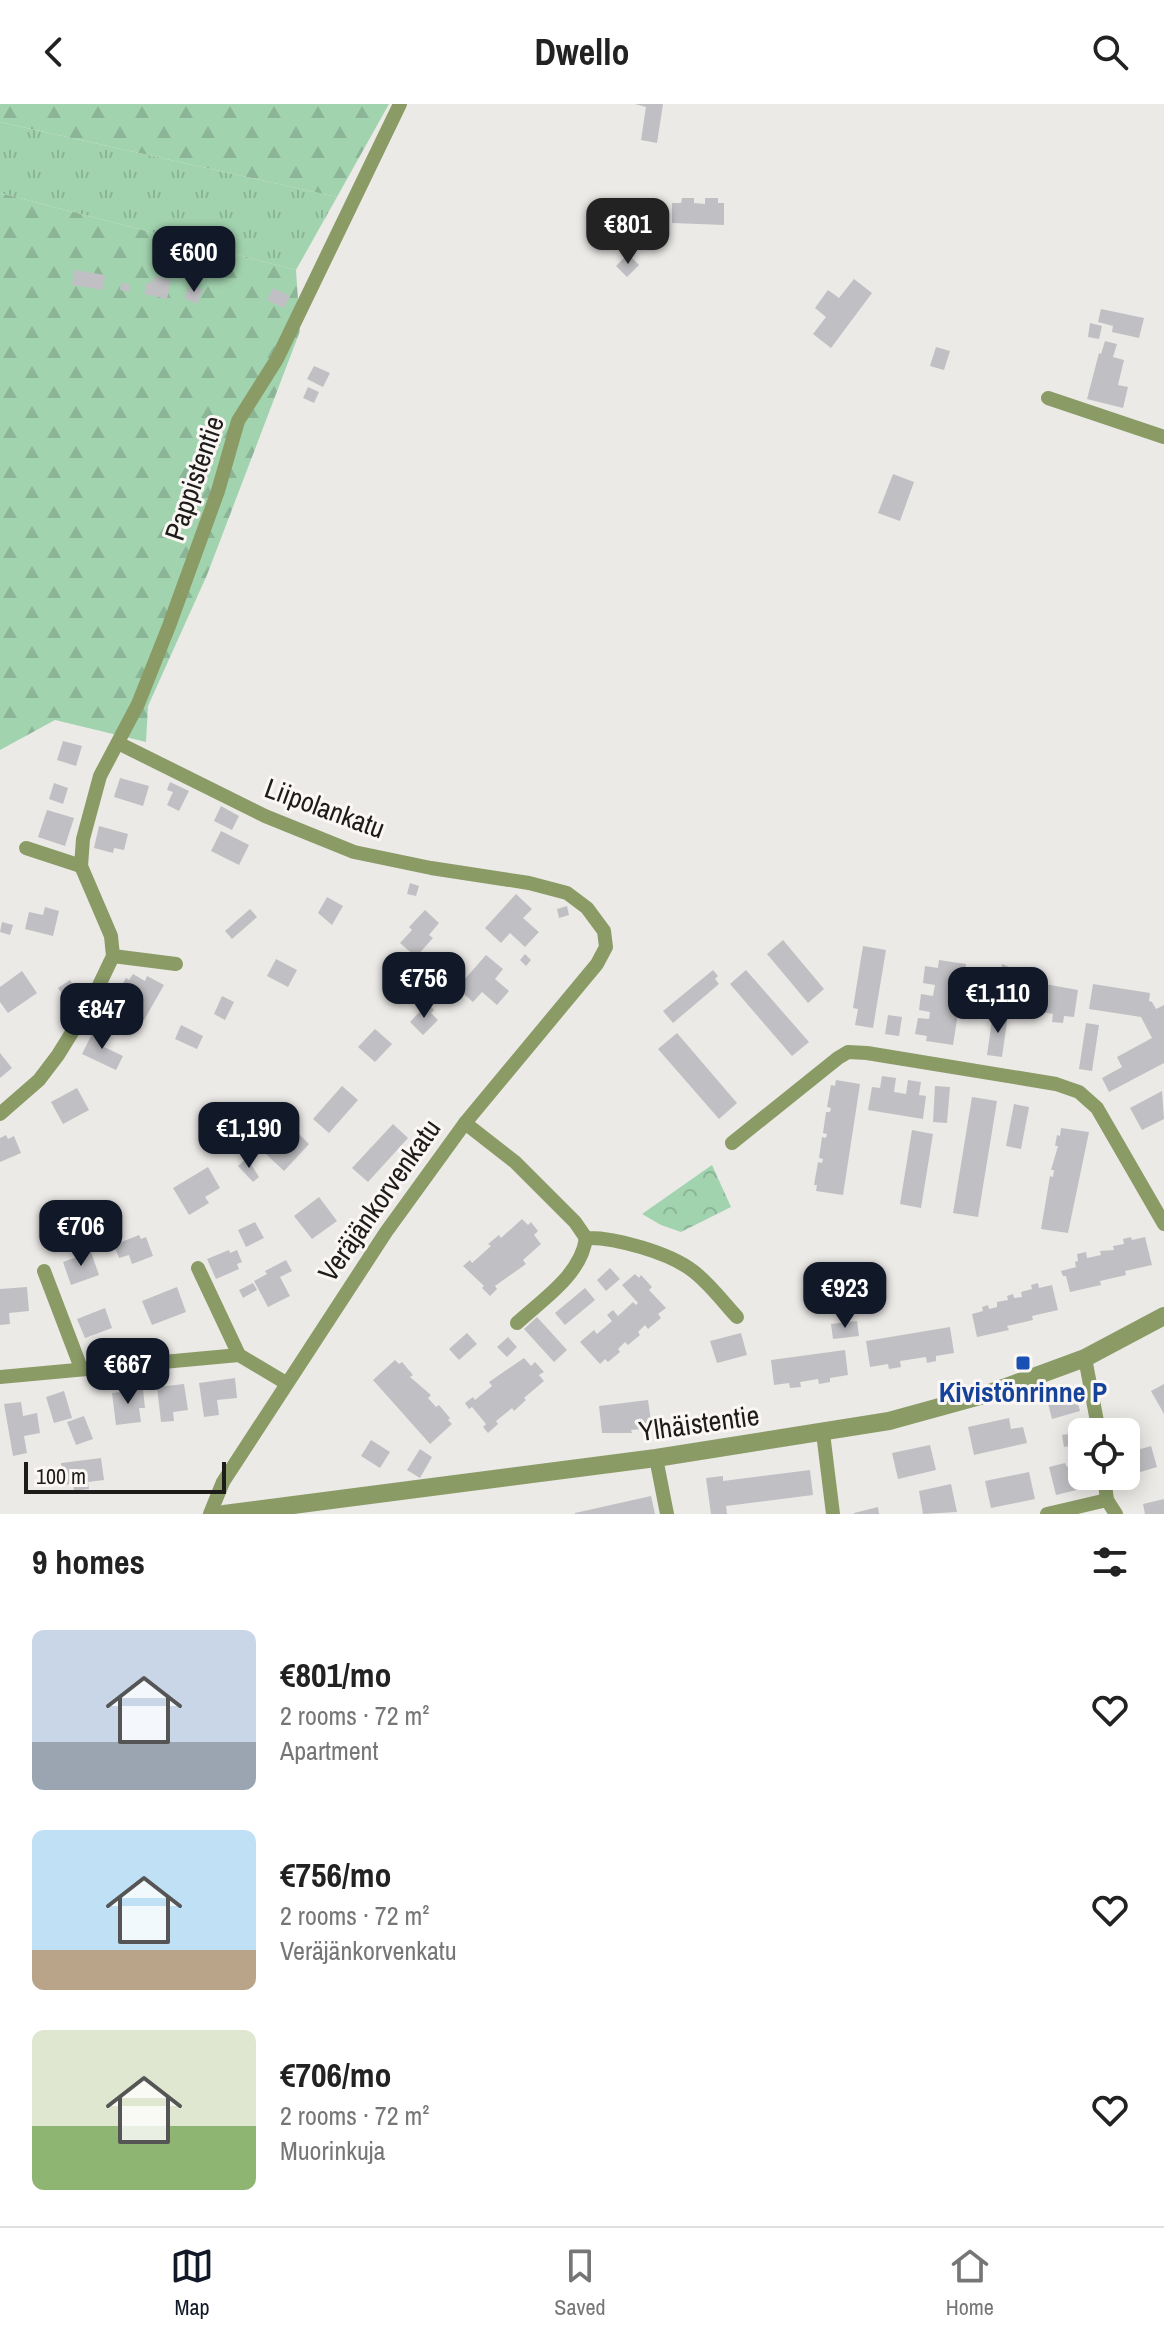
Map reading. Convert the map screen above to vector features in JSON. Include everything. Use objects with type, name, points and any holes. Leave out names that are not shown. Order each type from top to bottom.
[{"type":"street","name":"Pappistentie","points":[[81,866],[83,839],[100,776],[138,704],[218,491],[238,421],[277,359],[400,104]]},
{"type":"street","points":[[1048,398],[1164,437]]},
{"type":"street","name":"Liipolankatu","points":[[118,743],[265,816],[354,852],[529,883],[567,893],[587,908],[604,931]]},
{"type":"street","points":[[0,1114],[39,1080],[58,1055],[92,1000],[113,956],[111,936],[81,866],[26,848]]},
{"type":"street","name":"Veräjänkorvenkatu","points":[[210,1514],[223,1482],[386,1232],[465,1123],[597,964],[606,947],[604,931]]},
{"type":"street","points":[[113,956],[176,964]]},
{"type":"street","points":[[732,1143],[848,1052],[1056,1084],[1079,1092],[1097,1108],[1164,1224]]},
{"type":"street","points":[[465,1123],[515,1162],[575,1222],[586,1238],[582,1255],[572,1271],[517,1323]]},
{"type":"street","points":[[586,1238],[602,1238],[676,1260],[696,1273],[737,1317]]},
{"type":"street","points":[[198,1268],[239,1355],[286,1383]]},
{"type":"street","points":[[44,1271],[81,1368]]},
{"type":"street","name":"Ylhäistentie","points":[[224,1514],[656,1458],[823,1433],[938,1409],[1085,1358],[1164,1316]]},
{"type":"street","points":[[0,1377],[239,1355]]},
{"type":"street","points":[[1085,1358],[1096,1418]]},
{"type":"street","points":[[823,1433],[833,1514]]},
{"type":"street","points":[[656,1458],[667,1514]]},
{"type":"street","points":[[1106,1490],[1107,1500],[1116,1514]]},
{"type":"street","points":[[1047,1514],[1107,1500]]},
{"type":"green space","points":[[0,104],[389,104],[337,197],[0,122]]},
{"type":"green space","points":[[0,122],[337,197],[296,270],[0,193]]},
{"type":"green space","points":[[0,193],[296,270],[300,331],[207,575],[148,706],[146,742],[55,720],[0,750]]},
{"type":"green space","points":[[712,1165],[731,1207],[681,1232],[642,1214]]},
{"type":"building","points":[[635,104],[663,104],[657,143],[641,140],[646,107]]},
{"type":"building","points":[[682,198],[694,198],[694,203],[705,204],[705,198],[718,198],[718,203],[724,203],[724,225],[672,223],[672,203],[681,203]]},
{"type":"building","points":[[628,254],[639,265],[627,277],[616,266]]},
{"type":"building","points":[[74,270],[105,275],[103,290],[72,285]]},
{"type":"building","points":[[154,276],[171,280],[167,299],[144,294],[147,282],[152,283]]},
{"type":"building","points":[[854,279],[872,293],[831,348],[813,334],[826,317],[815,308],[828,290],[839,298]]},
{"type":"building","points":[[121,283],[130,284],[129,292],[120,290]]},
{"type":"building","points":[[191,284],[203,290],[197,304],[184,298]]},
{"type":"building","points":[[273,288],[290,296],[284,308],[267,300]]},
{"type":"building","points":[[1101,309],[1144,318],[1139,338],[1112,332],[1113,326],[1098,322]]},
{"type":"building","points":[[1090,323],[1102,326],[1099,339],[1088,337]]},
{"type":"building","points":[[1105,341],[1117,344],[1113,357],[1124,360],[1118,385],[1128,387],[1123,408],[1087,399]]},
{"type":"building","points":[[936,347],[950,351],[944,370],[930,366]]},
{"type":"building","points":[[314,366],[330,373],[323,387],[307,379]]},
{"type":"building","points":[[308,387],[319,392],[314,403],[303,398]]},
{"type":"building","points":[[893,474],[914,482],[900,521],[878,513]]},
{"type":"building","points":[[63,741],[82,746],[76,766],[57,760]]},
{"type":"building","points":[[120,778],[149,786],[143,806],[114,797]]},
{"type":"building","points":[[170,782],[189,791],[179,811],[167,805],[173,792],[167,790]]},
{"type":"building","points":[[54,783],[68,788],[63,804],[49,799]]},
{"type":"building","points":[[221,806],[239,816],[232,830],[214,821]]},
{"type":"building","points":[[47,810],[74,818],[65,846],[38,837]]},
{"type":"building","points":[[99,826],[128,834],[124,850],[114,848],[113,853],[94,848]]},
{"type":"building","points":[[221,831],[249,845],[239,865],[211,851]]},
{"type":"building","points":[[410,883],[419,886],[416,896],[407,894]]},
{"type":"building","points":[[516,894],[532,909],[523,918],[539,932],[525,947],[510,933],[501,943],[485,928]]},
{"type":"building","points":[[327,897],[343,906],[332,925],[318,913]]},
{"type":"building","points":[[567,906],[569,915],[559,918],[557,909]]},
{"type":"building","points":[[45,907],[59,911],[53,936],[25,929],[29,912],[43,915]]},
{"type":"building","points":[[250,909],[257,917],[232,939],[225,931]]},
{"type":"building","points":[[425,910],[439,923],[429,935],[433,938],[416,957],[400,943],[412,930],[409,927]]},
{"type":"building","points":[[2,922],[13,925],[10,935],[0,932]]},
{"type":"building","points":[[783,940],[824,989],[808,1003],[767,954]]},
{"type":"building","points":[[863,946],[886,950],[873,1028],[855,1025],[858,1009],[853,1008]]},
{"type":"building","points":[[525,954],[531,960],[526,966],[520,960]]},
{"type":"building","points":[[486,955],[503,969],[495,979],[509,991],[497,1005],[482,992],[473,1002],[457,988]]},
{"type":"building","points":[[276,959],[297,970],[288,987],[267,976]]},
{"type":"building","points":[[939,960],[966,964],[953,1045],[926,1041],[927,1036],[915,1034],[918,1018],[929,1019],[930,1012],[919,1010],[921,994],[933,996],[935,985],[923,983],[925,966],[938,968]]},
{"type":"building","points":[[1002,964],[1014,969],[1015,975],[1029,977],[1028,981],[1078,990],[1074,1017],[1064,1016],[1063,1023],[1052,1022],[1053,1014],[1040,1009],[1040,1015],[1029,1014],[1030,1006],[1022,1005],[1022,1001],[1016,1000],[1015,1007],[1006,1006],[1008,997],[998,996]]},
{"type":"building","points":[[713,970],[719,984],[673,1023],[663,1011]]},
{"type":"building","points":[[746,970],[809,1042],[792,1056],[730,984]]},
{"type":"building","points":[[22,971],[37,993],[8,1013],[0,1002],[0,987]]},
{"type":"building","points":[[133,974],[145,981],[147,976],[164,985],[144,1020],[121,1008],[127,996],[118,992],[126,978],[129,980]]},
{"type":"building","points":[[70,980],[76,989],[64,997],[58,988]]},
{"type":"building","points":[[1093,984],[1150,993],[1149,1001],[1156,1009],[1164,1005],[1164,1063],[1109,1092],[1102,1078],[1122,1067],[1117,1057],[1152,1038],[1141,1017],[1089,1009]]},
{"type":"building","points":[[222,996],[234,1002],[225,1020],[214,1014]]},
{"type":"building","points":[[428,1003],[434,1010],[431,1013],[438,1020],[423,1035],[410,1022]]},
{"type":"building","points":[[993,1013],[1008,1015],[1002,1057],[987,1055]]},
{"type":"building","points":[[888,1015],[902,1017],[899,1036],[885,1034]]},
{"type":"building","points":[[1086,1023],[1099,1025],[1092,1071],[1079,1069]]},
{"type":"building","points":[[181,1025],[203,1036],[197,1049],[175,1039]]},
{"type":"building","points":[[375,1029],[392,1044],[375,1062],[358,1047]]},
{"type":"building","points":[[94,1030],[109,1038],[104,1047],[123,1056],[116,1070],[82,1054]]},
{"type":"building","points":[[677,1033],[737,1103],[719,1119],[658,1049]]},
{"type":"building","points":[[0,1053],[12,1068],[0,1078]]},
{"type":"building","points":[[882,1076],[896,1078],[894,1092],[906,1094],[908,1080],[921,1082],[919,1095],[926,1096],[923,1119],[868,1110],[872,1087],[880,1088]]},
{"type":"building","points":[[836,1080],[860,1084],[843,1195],[816,1191],[817,1185],[814,1185],[818,1162],[822,1163],[823,1159],[819,1158],[822,1137],[826,1138],[827,1134],[823,1133],[826,1112],[830,1112],[831,1108],[827,1107],[831,1085],[835,1086]]},
{"type":"building","points":[[342,1086],[358,1100],[329,1133],[313,1119]]},
{"type":"building","points":[[935,1086],[950,1087],[947,1123],[933,1122]]},
{"type":"building","points":[[77,1088],[89,1110],[63,1124],[51,1102]]},
{"type":"building","points":[[1162,1091],[1164,1119],[1142,1130],[1130,1108]]},
{"type":"building","points":[[972,1097],[997,1101],[978,1217],[953,1213]]},
{"type":"building","points":[[1014,1104],[1029,1107],[1021,1149],[1006,1146]]},
{"type":"building","points":[[393,1124],[408,1138],[368,1182],[352,1168]]},
{"type":"building","points":[[291,1126],[309,1144],[284,1171],[265,1153]]},
{"type":"building","points":[[1061,1128],[1089,1132],[1068,1233],[1041,1229],[1050,1176],[1053,1177],[1054,1170],[1051,1170],[1058,1146],[1055,1146],[1057,1135],[1060,1136]]},
{"type":"building","points":[[912,1130],[933,1134],[921,1208],[900,1204]]},
{"type":"building","points":[[6,1135],[8,1139],[14,1136],[21,1153],[0,1162],[0,1138]]},
{"type":"building","points":[[247,1158],[259,1177],[253,1182],[238,1166]]},
{"type":"building","points":[[208,1167],[220,1188],[205,1197],[209,1203],[189,1215],[173,1188]]},
{"type":"building","points":[[319,1197],[337,1221],[312,1239],[294,1216]]},
{"type":"building","points":[[522,1219],[528,1225],[531,1222],[538,1231],[534,1235],[541,1244],[523,1260],[526,1264],[495,1286],[497,1289],[490,1296],[463,1266],[470,1260],[472,1263],[491,1246],[488,1244],[499,1235],[501,1238]]},
{"type":"building","points":[[255,1222],[264,1238],[246,1247],[238,1230]]},
{"type":"building","points":[[139,1235],[141,1239],[146,1237],[153,1256],[132,1264],[129,1255],[119,1258],[114,1245]]},
{"type":"building","points":[[1131,1237],[1132,1240],[1145,1237],[1152,1265],[1125,1271],[1126,1275],[1100,1281],[1101,1285],[1070,1292],[1066,1276],[1061,1271],[1076,1267],[1077,1254],[1086,1252],[1087,1258],[1101,1255],[1100,1251],[1114,1250],[1113,1246],[1124,1244],[1123,1239]]},
{"type":"building","points":[[229,1250],[230,1253],[237,1250],[242,1262],[237,1264],[239,1269],[216,1279],[207,1259]]},
{"type":"building","points":[[91,1252],[99,1275],[71,1285],[63,1262]]},
{"type":"building","points":[[286,1260],[292,1271],[280,1277],[290,1296],[268,1307],[254,1281]]},
{"type":"building","points":[[610,1268],[620,1279],[606,1291],[597,1280]]},
{"type":"building","points":[[635,1274],[639,1278],[641,1275],[652,1287],[649,1290],[666,1308],[658,1314],[661,1318],[648,1329],[645,1325],[638,1332],[640,1335],[628,1345],[625,1342],[618,1349],[620,1352],[608,1362],[605,1359],[600,1364],[580,1342],[594,1330],[597,1334],[612,1321],[607,1315],[613,1310],[618,1316],[633,1302],[638,1303],[622,1285]]},
{"type":"building","points":[[253,1283],[257,1290],[243,1298],[239,1290]]},
{"type":"building","points":[[1038,1283],[1039,1288],[1052,1285],[1058,1310],[1007,1326],[1009,1330],[977,1337],[972,1314],[983,1311],[982,1307],[988,1305],[989,1309],[997,1307],[997,1302],[1008,1300],[1007,1296],[1022,1297],[1021,1292],[1032,1289],[1031,1285]]},
{"type":"building","points":[[27,1287],[29,1311],[9,1313],[10,1324],[0,1325],[0,1289]]},
{"type":"building","points":[[177,1287],[186,1312],[152,1325],[142,1301]]},
{"type":"building","points":[[585,1288],[595,1300],[565,1325],[555,1313]]},
{"type":"building","points":[[866,1289],[868,1306],[830,1311],[827,1294]]},
{"type":"building","points":[[105,1308],[112,1328],[85,1338],[77,1319]]},
{"type":"building","points":[[537,1317],[567,1350],[554,1362],[524,1329]]},
{"type":"building","points":[[857,1321],[859,1336],[833,1339],[831,1324]]},
{"type":"building","points":[[950,1327],[954,1353],[936,1356],[936,1361],[927,1363],[926,1357],[900,1361],[901,1367],[889,1369],[888,1364],[870,1367],[866,1341]]},
{"type":"building","points":[[467,1333],[477,1344],[459,1360],[449,1349]]},
{"type":"building","points":[[741,1333],[747,1355],[717,1363],[710,1341]]},
{"type":"building","points":[[508,1337],[517,1347],[507,1357],[497,1347]]},
{"type":"building","points":[[845,1350],[848,1375],[830,1378],[830,1382],[819,1384],[818,1379],[800,1382],[801,1387],[790,1388],[789,1383],[774,1385],[771,1360]]},
{"type":"building","points":[[524,1358],[531,1366],[535,1362],[544,1372],[539,1375],[544,1381],[514,1411],[512,1408],[496,1421],[498,1424],[488,1433],[483,1427],[486,1424],[465,1403],[473,1397],[475,1400],[492,1386],[489,1382]]},
{"type":"building","points":[[395,1360],[399,1364],[402,1362],[413,1375],[410,1377],[431,1395],[428,1398],[450,1418],[448,1420],[452,1424],[430,1444],[373,1380]]},
{"type":"building","points":[[235,1378],[237,1398],[217,1400],[219,1415],[204,1417],[199,1383]]},
{"type":"building","points":[[184,1384],[188,1410],[173,1412],[174,1421],[161,1422],[157,1387]]},
{"type":"building","points":[[1164,1384],[1164,1414],[1151,1391]]},
{"type":"building","points":[[143,1389],[145,1408],[139,1408],[141,1422],[116,1425],[112,1393]]},
{"type":"building","points":[[1074,1389],[1080,1411],[1052,1419],[1046,1396]]},
{"type":"building","points":[[64,1391],[72,1418],[54,1423],[46,1397]]},
{"type":"building","points":[[648,1400],[652,1428],[631,1430],[632,1433],[602,1433],[599,1406]]},
{"type":"building","points":[[21,1402],[23,1416],[37,1413],[40,1433],[24,1436],[27,1453],[13,1456],[4,1404]]},
{"type":"building","points":[[84,1416],[93,1439],[76,1445],[67,1422]]},
{"type":"building","points":[[1009,1418],[1011,1429],[1023,1427],[1027,1443],[974,1455],[968,1427]]},
{"type":"building","points":[[1068,1434],[1068,1446],[1064,1447],[1062,1435]]},
{"type":"building","points":[[371,1440],[390,1452],[380,1468],[361,1456]]},
{"type":"building","points":[[930,1445],[936,1470],[898,1479],[892,1453]]},
{"type":"building","points":[[1151,1446],[1157,1467],[1140,1472],[1140,1449]]},
{"type":"building","points":[[420,1449],[432,1457],[420,1478],[407,1470]]},
{"type":"building","points":[[101,1458],[104,1480],[88,1482],[89,1489],[74,1491],[73,1483],[64,1485],[61,1463]]},
{"type":"building","points":[[1065,1463],[1068,1467],[1068,1490],[1077,1490],[1056,1495],[1049,1467]]},
{"type":"building","points":[[810,1470],[813,1495],[726,1506],[727,1514],[711,1514],[706,1478],[723,1476],[723,1481]]},
{"type":"building","points":[[1029,1472],[1035,1499],[991,1508],[985,1481]]},
{"type":"building","points":[[951,1484],[957,1512],[923,1514],[919,1491]]},
{"type":"building","points":[[651,1496],[655,1514],[575,1514],[575,1513]]},
{"type":"building","points":[[1164,1499],[1164,1514],[1145,1514],[1143,1504]]},
{"type":"building","points":[[878,1507],[879,1514],[854,1514],[854,1513]]},
{"type":"place","name":"Kivistönrinne P","points":[[1023,1363]]}]
